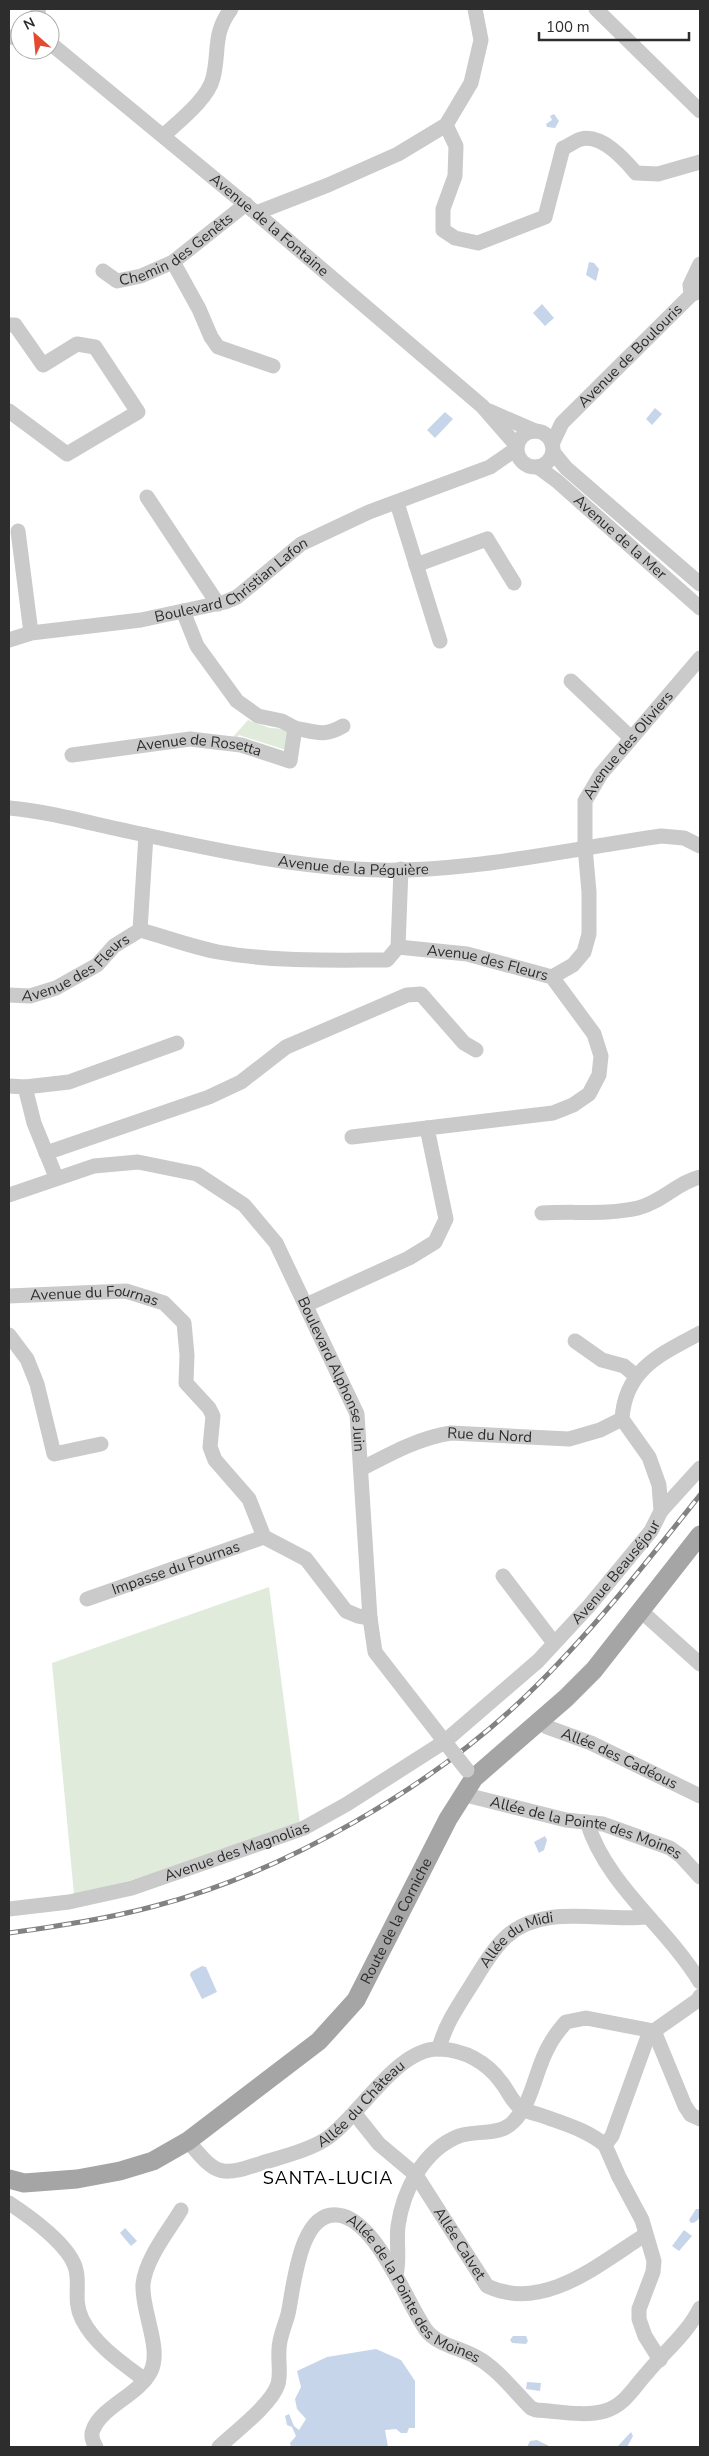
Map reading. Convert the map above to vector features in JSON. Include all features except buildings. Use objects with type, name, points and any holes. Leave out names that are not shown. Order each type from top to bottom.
[{"type":"main road","name":"Route de la Corniche","points":[[9,2179],[24,2182],[53,2182],[120,2172],[152,2162],[188,2141],[319,2041],[344,2016],[356,2000],[462,1794],[470,1774],[539,1721],[594,1670],[700,1535]]},
{"type":"street","points":[[164,136],[199,102],[213,80],[220,23],[231,9]]},
{"type":"street","points":[[475,9],[481,40],[471,83],[446,125],[456,146],[456,176],[443,208],[443,230],[455,238],[478,243],[545,217],[563,148],[582,139],[598,141],[620,155],[636,173],[658,174],[700,162]]},
{"type":"street","points":[[596,9],[700,111]]},
{"type":"street","name":"Avenue de la Fontaine","points":[[60,52],[251,208],[485,409],[518,453]]},
{"type":"street","name":"Chemin des Genêts","points":[[103,271],[117,281],[141,276],[174,262],[251,208],[328,186],[398,154],[446,125]]},
{"type":"street","points":[[174,262],[199,308],[211,337],[218,347],[273,366]]},
{"type":"street","points":[[696,293],[690,285],[700,264]]},
{"type":"street","name":"Avenue de Boulouris","points":[[538,432],[562,423],[696,293]]},
{"type":"street","points":[[9,325],[15,325],[43,365],[77,344],[95,347],[138,412],[67,454],[9,411]]},
{"type":"street","name":"Avenue de la Fontaine","points":[[485,409],[538,432]]},
{"type":"street","name":"Avenue de Boulouris","points":[[553,448],[562,423]]},
{"type":"street","points":[[538,432],[553,448],[548,462],[532,468],[518,453],[523,435],[538,432]]},
{"type":"street","name":"Avenue de la Mer","points":[[553,448],[566,468],[700,584]]},
{"type":"street","name":"Boulevard Christian Lafon","points":[[183,615],[237,597],[301,544],[320,534],[360,515],[397,503],[490,467],[518,453]]},
{"type":"street","name":"Avenue de la Mer","points":[[538,467],[557,481],[700,608]]},
{"type":"street","points":[[147,497],[218,604]]},
{"type":"street","points":[[397,503],[440,641]]},
{"type":"street","points":[[18,532],[31,633]]},
{"type":"street","name":"Boulevard Christian Lafon","points":[[9,640],[31,633],[234,609],[320,534]]},
{"type":"street","points":[[416,565],[487,539],[514,583]]},
{"type":"street","points":[[183,615],[197,646],[237,701],[258,716],[282,721],[295,728],[324,734],[332,733],[343,726]]},
{"type":"street","name":"Avenue des Oliviers","points":[[552,977],[573,965],[584,952],[589,934],[590,892],[584,847],[585,800],[601,774],[700,658]]},
{"type":"street","points":[[571,681],[631,738]]},
{"type":"street","name":"Avenue de Rosetta","points":[[72,755],[190,739],[241,745],[290,761],[295,728]]},
{"type":"street","name":"Avenue de la Péguière","points":[[9,808],[40,811],[146,835],[280,860],[356,869],[401,870],[479,864],[660,836],[684,838],[700,846]]},
{"type":"street","points":[[140,930],[146,835]]},
{"type":"street","points":[[398,948],[401,870]]},
{"type":"street","name":"Avenue des Fleurs","points":[[9,995],[30,996],[56,988],[97,965],[114,946],[140,930],[215,952],[298,961],[387,960],[398,948],[467,954],[552,977],[594,1034],[601,1056],[599,1075],[589,1094],[573,1105],[553,1113],[352,1137]]},
{"type":"street","points":[[46,1153],[210,1097],[241,1082],[286,1047],[407,996],[421,994],[464,1044],[476,1050]]},
{"type":"street","points":[[9,1086],[24,1087],[69,1082],[177,1043]]},
{"type":"street","points":[[24,1087],[34,1123],[56,1177]]},
{"type":"street","points":[[306,1305],[409,1258],[435,1242],[446,1219],[427,1128]]},
{"type":"street","name":"Boulevard Alphonse Juin","points":[[9,1195],[56,1177],[94,1166],[138,1162],[197,1174],[244,1205],[276,1243],[356,1414],[370,1618],[375,1652],[470,1774]]},
{"type":"street","points":[[542,1212],[639,1208],[662,1198],[689,1179],[700,1177]]},
{"type":"street","name":"Avenue du Fournas","points":[[9,1296],[126,1291],[164,1303],[184,1323],[187,1355],[186,1382],[209,1408],[213,1416],[210,1447],[215,1460],[248,1499],[264,1537]]},
{"type":"street","points":[[622,1419],[629,1386],[636,1376],[664,1352],[700,1333]]},
{"type":"street","points":[[9,1335],[27,1359],[37,1384],[54,1454],[100,1444]]},
{"type":"street","points":[[575,1341],[602,1360],[624,1366],[636,1376]]},
{"type":"street","name":"Rue du Nord","points":[[361,1469],[422,1440],[440,1434],[569,1439],[600,1430],[622,1419]]},
{"type":"street","name":"Avenue Beauséjour","points":[[446,1744],[516,1682],[554,1644],[589,1606],[651,1531],[661,1511],[659,1485],[649,1456],[622,1419]]},
{"type":"street","points":[[661,1511],[700,1468]]},
{"type":"street","points":[[264,1537],[306,1559],[346,1611],[370,1618]]},
{"type":"street","name":"Impasse du Fournas","points":[[87,1599],[264,1537]]},
{"type":"street","points":[[503,1576],[554,1644]]},
{"type":"street","points":[[641,1611],[700,1664]]},
{"type":"street","name":"Allée des Cadéous","points":[[539,1721],[547,1727],[591,1743],[700,1796]]},
{"type":"street","name":"Avenue des Magnolias","points":[[9,1910],[69,1902],[132,1888],[304,1828],[446,1744]]},
{"type":"street","name":"Allée de la Pointe des Moines","points":[[462,1794],[566,1820],[603,1824],[670,1848],[681,1856],[700,1877]]},
{"type":"street","points":[[587,1822],[592,1837],[605,1861],[646,1916],[666,1936],[700,1982]]},
{"type":"street","name":"Allée du Midi","points":[[439,2049],[441,2040],[458,2008],[485,1963],[504,1938],[515,1929],[534,1921],[556,1917],[629,1919],[646,1916]]},
{"type":"street","points":[[605,2144],[612,2136],[647,2039],[654,2031],[698,2000],[700,1996]]},
{"type":"street","points":[[396,2275],[399,2264],[398,2228],[405,2196],[416,2175],[431,2154],[447,2142],[461,2136],[506,2128],[514,2122],[535,2086],[549,2045],[566,2022],[586,2018],[654,2031]]},
{"type":"street","points":[[654,2031],[685,2106],[691,2115],[700,2119]]},
{"type":"street","points":[[439,2049],[471,2056],[490,2068],[522,2109],[572,2126],[594,2136],[605,2144],[619,2178],[635,2204],[642,2220],[654,2261],[653,2272],[639,2309],[639,2319],[645,2336],[660,2360]]},
{"type":"street","name":"Allée du Château","points":[[188,2141],[201,2157],[219,2171],[232,2173],[281,2157],[325,2139],[355,2114],[378,2086],[404,2063],[429,2050],[439,2049]]},
{"type":"street","name":"Allée Calvet","points":[[355,2114],[379,2144],[416,2175],[487,2286],[500,2292],[522,2294],[559,2286],[583,2276],[645,2234]]},
{"type":"street","points":[[9,2203],[36,2222],[66,2251],[77,2270],[76,2296],[81,2318],[94,2339],[145,2380]]},
{"type":"street","points":[[96,2447],[92,2440],[92,2430],[97,2422],[145,2380],[152,2369],[155,2358],[144,2300],[143,2284],[153,2258],[181,2210]]},
{"type":"street","name":"Allée de la Pointe des Moines","points":[[219,2447],[270,2399],[278,2385],[278,2350],[296,2269],[307,2235],[314,2224],[332,2216],[343,2216],[369,2237],[396,2275],[428,2332],[436,2339],[476,2356],[531,2408],[536,2410],[598,2413],[608,2410],[629,2395],[682,2335],[700,2308]]},
{"type":"green space","points":[[248,720],[270,728],[290,729],[286,750],[239,735],[236,740],[232,738]]},
{"type":"green space","points":[[269,1587],[300,1824],[132,1880],[74,1894],[52,1663]]},
{"type":"water","points":[[554,114],[559,121],[555,128],[547,127],[546,124],[552,120],[550,116]]},
{"type":"water","points":[[589,262],[594,263],[599,269],[596,281],[586,275]]},
{"type":"water","points":[[542,304],[554,318],[545,326],[533,313]]},
{"type":"water","points":[[655,408],[662,414],[652,425],[646,419]]},
{"type":"water","points":[[445,412],[453,419],[435,438],[427,430]]},
{"type":"water","points":[[545,1836],[547,1840],[544,1850],[539,1853],[534,1842]]},
{"type":"water","points":[[202,1966],[206,1967],[217,1992],[202,1999],[190,1975],[191,1972]]},
{"type":"water","points":[[696,2209],[700,2209],[699,2217],[696,2222],[691,2223],[689,2220]]},
{"type":"water","points":[[125,2228],[137,2241],[131,2246],[120,2233]]},
{"type":"water","points":[[684,2230],[692,2236],[679,2251],[672,2246]]},
{"type":"water","points":[[513,2336],[526,2336],[528,2341],[526,2344],[512,2343],[510,2340]]},
{"type":"water","points":[[376,2349],[401,2360],[415,2381],[415,2428],[409,2428],[407,2433],[401,2433],[396,2429],[385,2430],[388,2447],[291,2447],[290,2443],[296,2436],[292,2427],[287,2425],[285,2416],[289,2414],[294,2426],[299,2430],[306,2419],[297,2409],[295,2399],[301,2387],[297,2371],[327,2357]]},
{"type":"water","points":[[527,2382],[541,2383],[540,2391],[526,2389]]},
{"type":"water","points":[[631,2432],[633,2436],[627,2447],[617,2447]]},
{"type":"water","points":[[537,2440],[551,2447],[527,2447],[530,2441]]},
{"type":"railway","points":[[9,1933],[119,1915],[204,1891],[255,1872],[305,1849],[402,1793],[448,1762],[528,1694],[596,1622],[700,1495]]},
{"type":"district","name":"SANTA-LUCIA","points":[[328,2178]]}]
